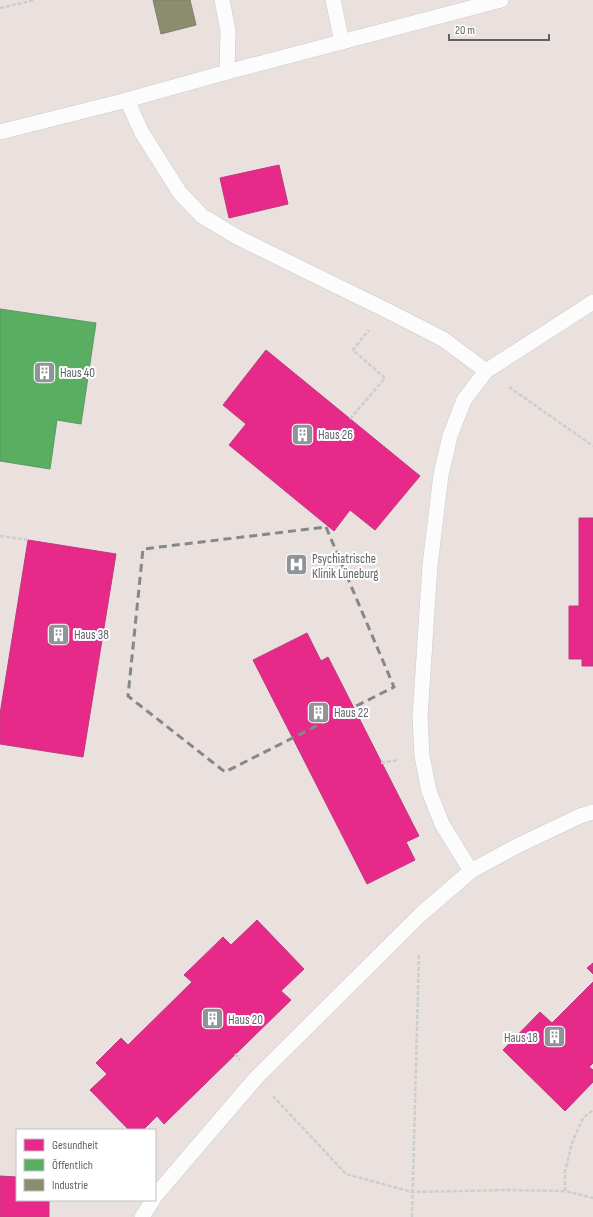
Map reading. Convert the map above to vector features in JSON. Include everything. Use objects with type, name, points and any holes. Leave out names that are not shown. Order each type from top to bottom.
[{"type":"lane","points":[[222,0],[228,31],[227,72]]},
{"type":"lane","points":[[333,0],[342,42]]},
{"type":"lane","points":[[0,132],[127,100],[227,72],[501,0]]},
{"type":"lane","points":[[127,100],[142,133],[180,193],[202,216],[239,238],[443,339],[486,371]]},
{"type":"lane","points":[[471,871],[442,824],[429,791],[422,756],[420,717],[430,565],[441,475],[450,436],[464,400],[486,371],[593,302]]},
{"type":"lane","points":[[156,1194],[256,1078],[420,915],[471,871],[517,846],[580,816],[593,812]]},
{"type":"lane","points":[[142,1217],[152,1201]]},
{"type":"path","points":[[0,8],[35,0]]},
{"type":"path","points":[[350,419],[385,378],[353,350],[386,310]]},
{"type":"path","points":[[486,371],[593,446]]},
{"type":"path","points":[[0,536],[28,540]]},
{"type":"path","points":[[412,1217],[420,915]]},
{"type":"path","points":[[256,1078],[346,1174],[412,1192],[506,1190],[565,1191],[593,1198]]},
{"type":"path","points":[[565,1191],[565,1172],[572,1143],[582,1118],[593,1110]]},
{"type":"highlighted area","points":[[326,527],[394,687],[225,772],[128,696],[143,549]]},
{"type":"shaded area","name":"Psychiatrische Klinik Lüneburg","points":[[0,0],[593,0],[593,1217],[0,1217]]},
{"type":"building: Gesundheit","points":[[279,165],[288,204],[229,218],[220,178]]},
{"type":"building: Gesundheit","name":"Haus 26","points":[[266,350],[420,476],[375,530],[350,510],[334,531],[229,445],[246,424],[223,405]]},
{"type":"building: Gesundheit","points":[[579,518],[593,518],[593,666],[582,666],[582,659],[569,659],[569,606],[579,606]]},
{"type":"building: Gesundheit","name":"Haus 38","points":[[28,540],[116,554],[83,757],[0,744],[0,714]]},
{"type":"building: Gesundheit","name":"Haus 22","points":[[307,633],[321,661],[328,657],[419,836],[406,842],[415,860],[367,884],[253,660]]},
{"type":"building: Gesundheit","name":"Haus 20","points":[[257,920],[304,969],[281,991],[291,1000],[164,1124],[157,1116],[144,1129],[128,1129],[90,1090],[107,1074],[96,1063],[121,1038],[128,1045],[192,982],[184,975],[223,937],[231,945]]},
{"type":"building: Gesundheit","points":[[593,963],[593,974],[587,968]]},
{"type":"building: Gesundheit","name":"Haus 18","points":[[593,982],[593,1063],[589,1067],[593,1070],[593,1082],[565,1111],[503,1050],[540,1012],[552,1023]]},
{"type":"building: Gesundheit","points":[[0,1176],[16,1177],[16,1201],[49,1201],[49,1217],[0,1217]]},
{"type":"building: Öffentlich","name":"Haus 40","points":[[0,309],[96,323],[81,424],[57,420],[50,469],[0,461]]},
{"type":"building: Industrie","points":[[153,0],[190,0],[196,25],[161,34]]},
{"type":"place","name":"Haus 40","points":[[44,372]]},
{"type":"place","name":"Haus 26","points":[[303,434]]},
{"type":"place","name":"Psychiatrische Klinik Lüneburg","points":[[296,565]]},
{"type":"place","name":"Haus 38","points":[[58,634]]},
{"type":"place","name":"Haus 22","points":[[318,712]]},
{"type":"place","name":"Haus 20","points":[[212,1019]]},
{"type":"place","name":"Haus 18","points":[[554,1037]]}]
